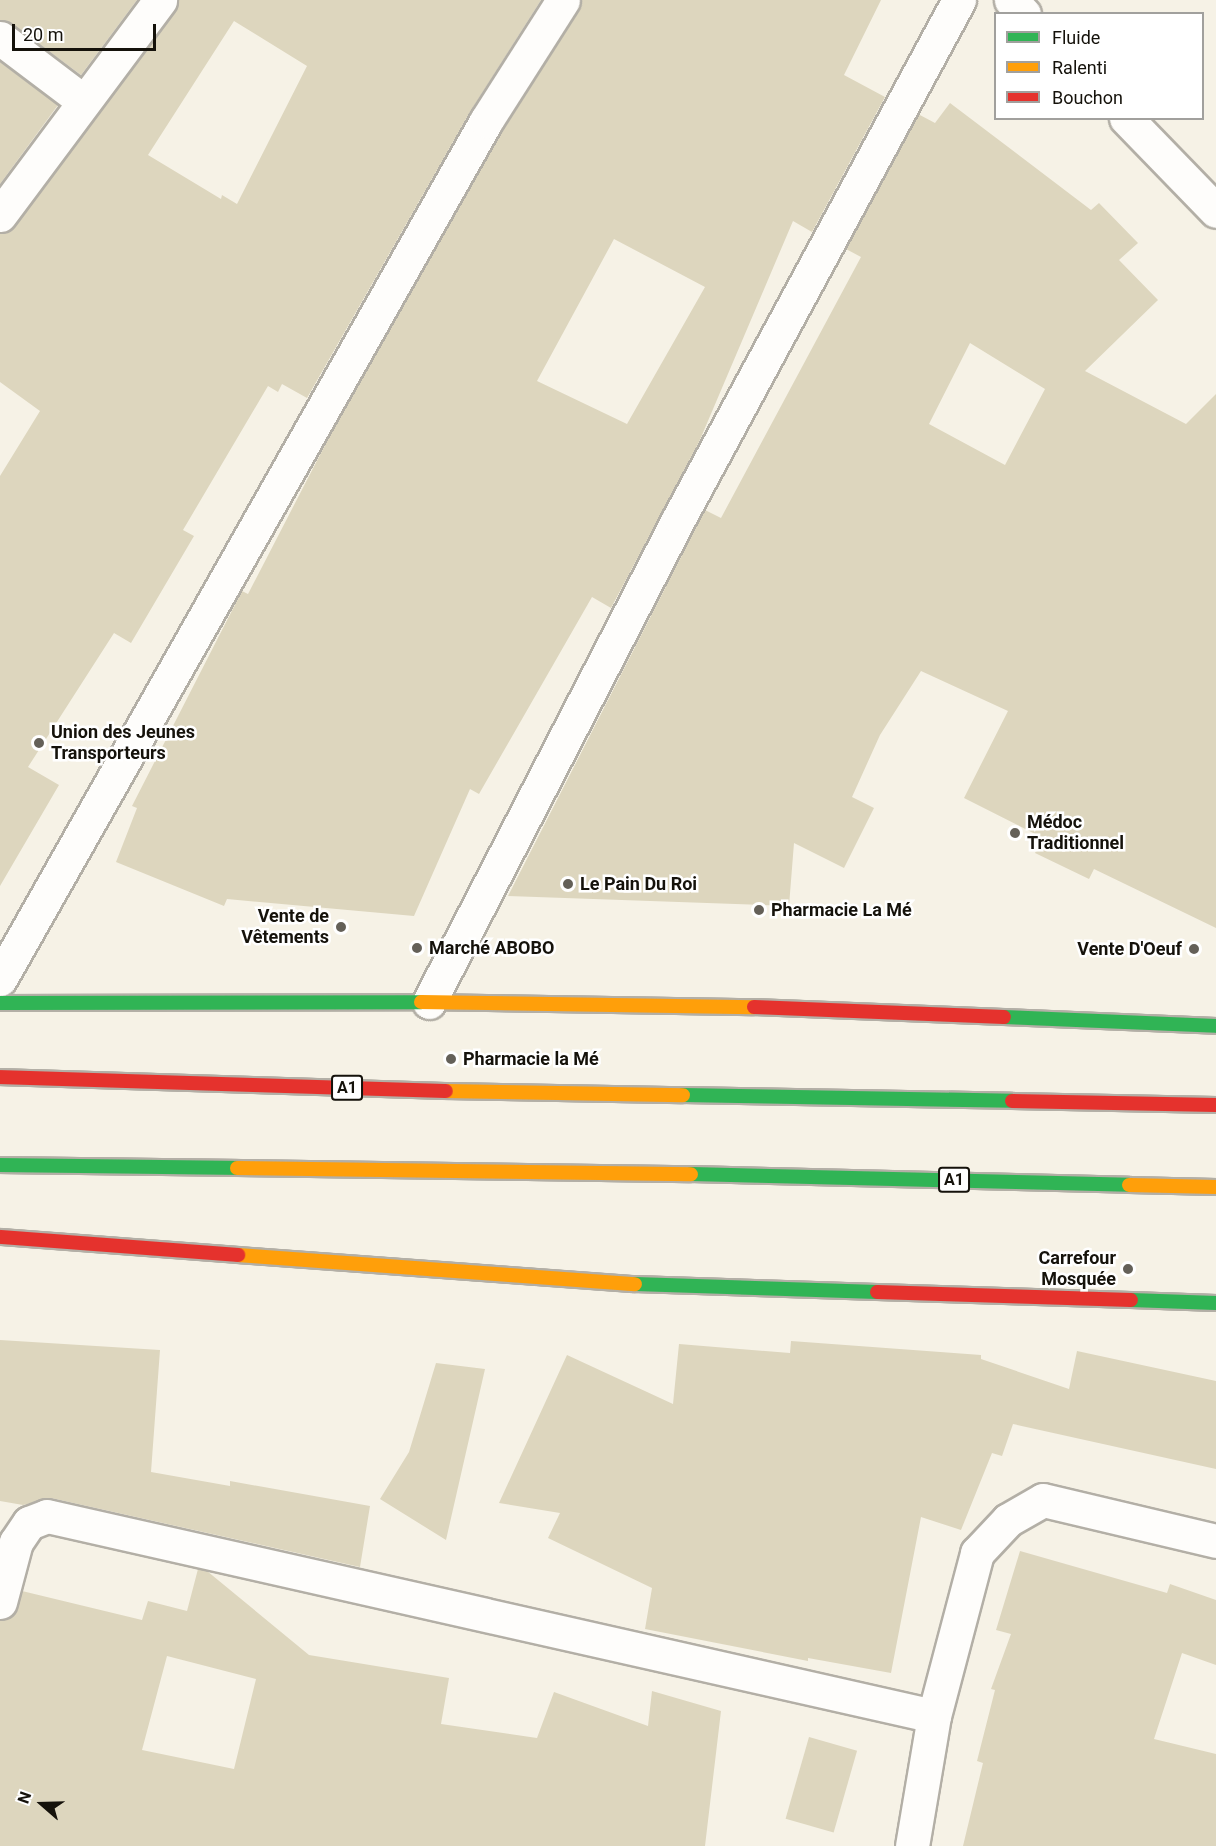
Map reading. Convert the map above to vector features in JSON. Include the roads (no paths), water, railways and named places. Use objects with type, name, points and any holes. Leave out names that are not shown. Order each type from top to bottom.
[{"type":"main road","points":[[0,1003],[429,1002],[746,1007],[1216,1026]]},
{"type":"main road","name":"A1","points":[[0,1077],[385,1090],[1216,1105]]},
{"type":"main road","name":"A1","points":[[0,1165],[692,1174],[1216,1187]]},
{"type":"main road","points":[[0,1237],[628,1284],[1216,1303]]},
{"type":"street","points":[[0,214],[82,100],[160,0]]},
{"type":"street","points":[[0,979],[486,121],[563,0]]},
{"type":"street","points":[[429,1002],[679,518],[959,0]]},
{"type":"street","points":[[1011,0],[1022,12]]},
{"type":"street","points":[[0,38],[82,100]]},
{"type":"street","points":[[1128,120],[1216,210]]},
{"type":"street","points":[[912,1846],[934,1716],[976,1553],[1008,1520],[1043,1500],[1216,1541]]},
{"type":"street","points":[[0,1602],[16,1542],[29,1523],[47,1516],[934,1716]]},
{"type":"place","name":"Union des Jeunes Transporteurs","points":[[39,743]]},
{"type":"place","name":"Médoc Traditionnel","points":[[1015,833]]},
{"type":"place","name":"Le Pain Du Roi","points":[[568,884]]},
{"type":"place","name":"Pharmacie La Mé","points":[[759,910]]},
{"type":"place","name":"Vente de Vêtements","points":[[341,927]]},
{"type":"place","name":"Marché ABOBO","points":[[417,948]]},
{"type":"place","name":"Vente D'Oeuf","points":[[1194,949]]},
{"type":"place","name":"Pharmacie la Mé","points":[[451,1059]]},
{"type":"place","name":"Carrefour Mosquée","points":[[1128,1269]]}]
